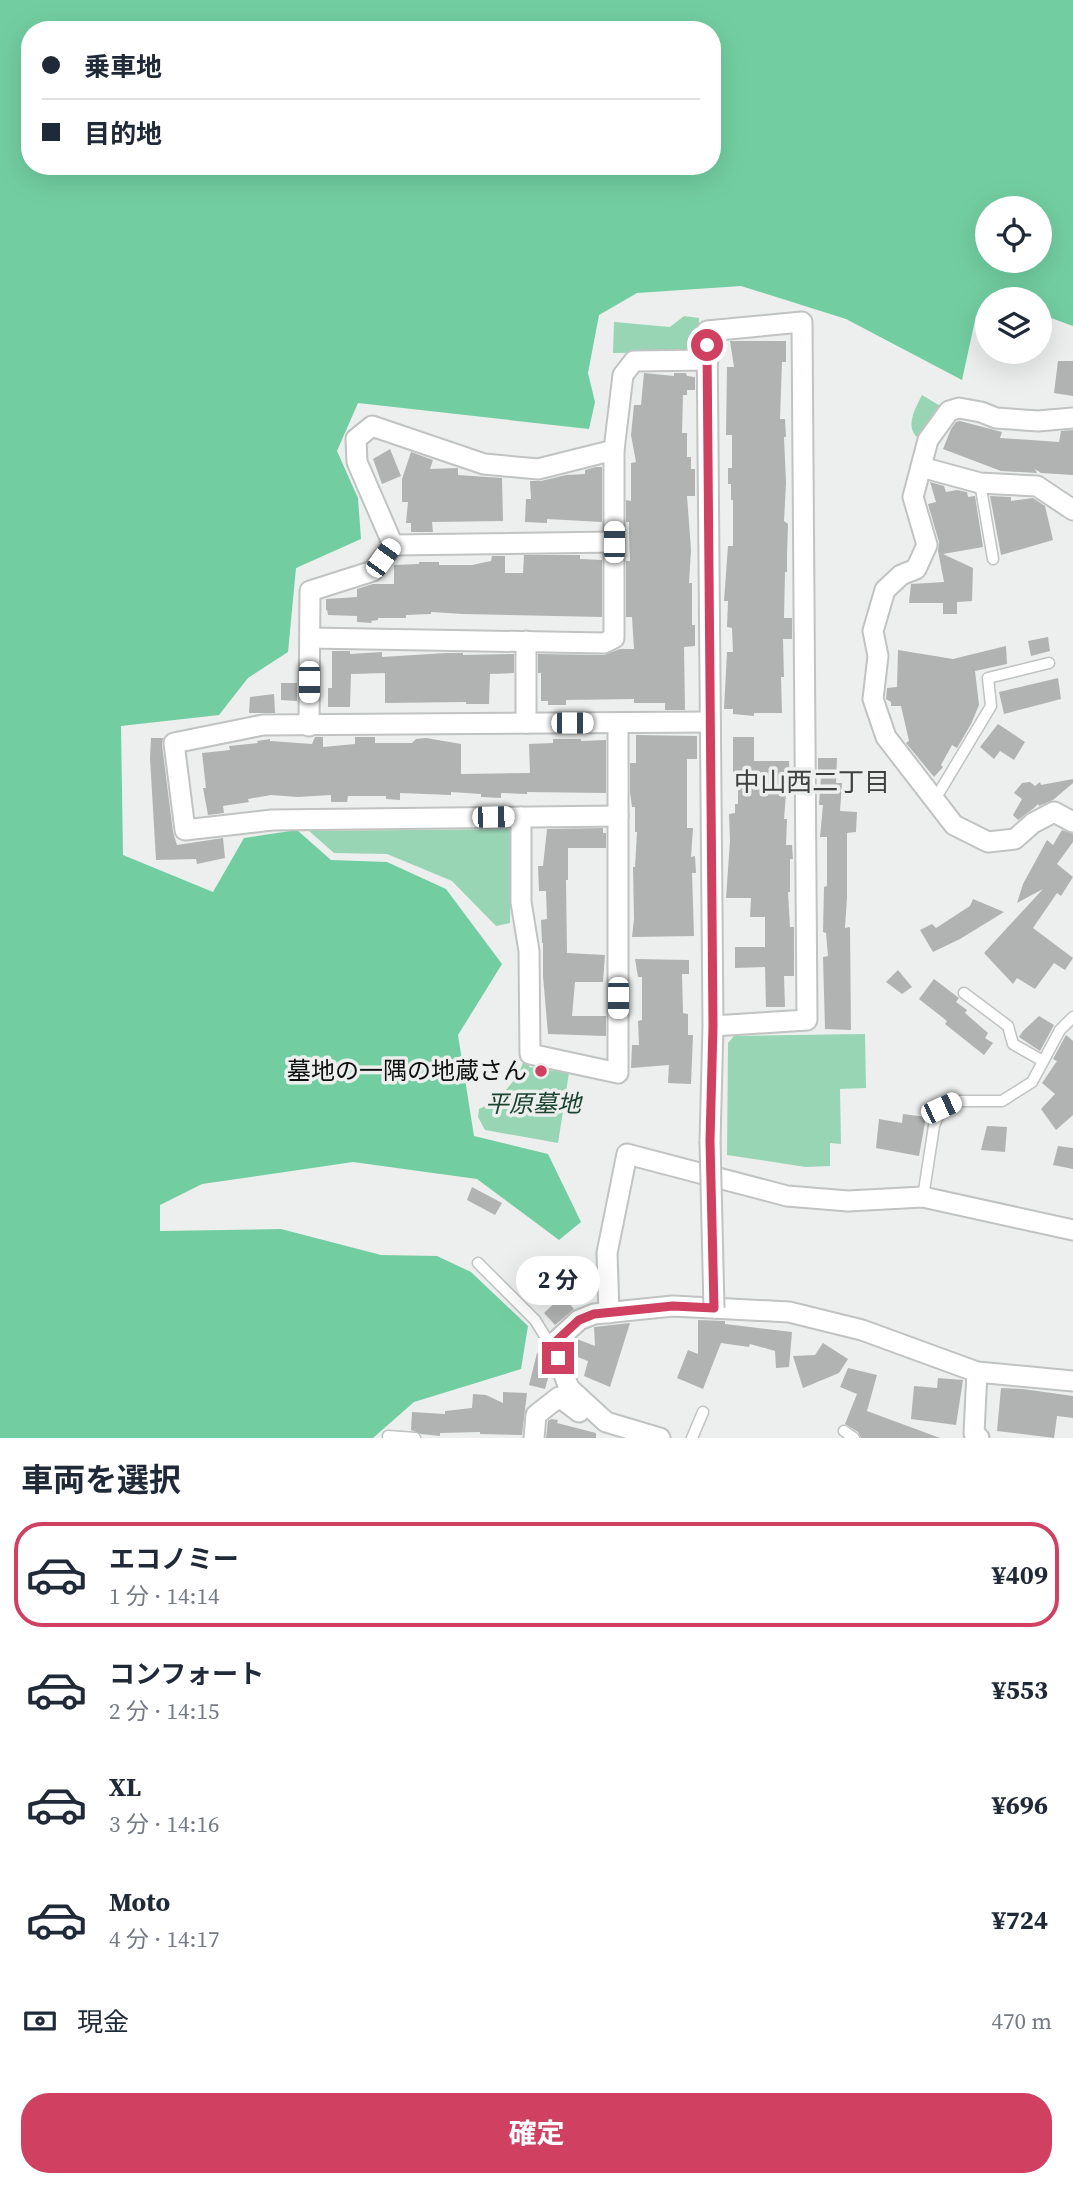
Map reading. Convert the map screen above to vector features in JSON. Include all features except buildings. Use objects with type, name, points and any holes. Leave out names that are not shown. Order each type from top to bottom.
[{"type":"street","points":[[713,1026],[807,1020],[803,322],[707,331],[713,1026],[710,1141],[714,1308]]},
{"type":"street","points":[[310,638],[604,643],[614,638],[614,450],[623,375],[634,361],[708,360]]},
{"type":"street","points":[[1073,418],[1038,421],[996,418],[959,408],[949,411],[928,440],[913,497],[927,545],[916,569],[901,575],[885,590],[873,631],[878,656],[873,699],[886,737],[954,825],[988,842],[1015,839],[1033,823],[1054,812],[1073,822]]},
{"type":"street","points":[[393,545],[357,462],[356,439],[372,426],[484,464],[538,469],[614,450]]},
{"type":"street","points":[[921,467],[980,483],[1037,486],[1073,510]]},
{"type":"street","points":[[393,545],[614,542]]},
{"type":"street","points":[[309,726],[310,591],[373,571],[393,545]]},
{"type":"street","points":[[526,641],[526,723]]},
{"type":"street","points":[[618,816],[272,820],[185,830],[174,743],[263,725],[710,722]]},
{"type":"street","points":[[521,817],[521,902],[529,951],[530,1054],[618,1073],[618,723]]},
{"type":"street","points":[[609,1313],[607,1253],[628,1154],[787,1196],[848,1201],[923,1197],[1073,1230]]},
{"type":"street","points":[[650,1435],[606,1422],[569,1388],[551,1346],[579,1320],[594,1314],[673,1306],[789,1312],[862,1330],[977,1373],[1073,1381]]},
{"type":"street","points":[[977,1373],[974,1433],[979,1438]]},
{"type":"street","points":[[534,1438],[536,1415],[559,1397],[609,1434],[650,1435]]},
{"type":"lane","points":[[980,483],[993,559]]},
{"type":"lane","points":[[934,801],[991,706],[988,678],[1049,663]]},
{"type":"lane","points":[[964,993],[1008,1026],[1013,1044],[1043,1061]]},
{"type":"lane","points":[[923,1197],[934,1125],[941,1108],[956,1101],[1002,1101],[1032,1082],[1060,1030],[1073,1017]]},
{"type":"lane","points":[[478,1263],[535,1320],[551,1346]]},
{"type":"lane","points":[[692,1438],[704,1412]]},
{"type":"lane","points":[[844,1432],[854,1438]]},
{"type":"lane","points":[[388,1436],[415,1438]]},
{"type":"green space","points":[[0,0],[1073,0],[1073,326],[1052,318],[1052,287],[975,287],[975,321],[962,380],[846,319],[741,286],[637,293],[599,315],[588,373],[595,402],[589,429],[358,403],[337,451],[358,498],[361,539],[296,568],[288,652],[248,678],[219,715],[121,726],[123,855],[213,892],[244,838],[297,830],[331,860],[387,862],[446,889],[502,964],[458,1035],[474,1136],[548,1154],[581,1222],[559,1240],[477,1179],[353,1162],[202,1184],[160,1205],[160,1231],[281,1229],[381,1255],[437,1256],[471,1272],[528,1326],[521,1369],[414,1402],[373,1438],[0,1438]]},
{"type":"green space","points":[[684,316],[699,318],[698,343],[691,352],[613,353],[614,322],[670,327]]},
{"type":"green space","points":[[922,395],[942,407],[921,440],[913,430],[912,419]]},
{"type":"green space","points":[[509,829],[512,833],[510,923],[496,926],[452,881],[387,854],[334,853],[309,831]]},
{"type":"green space","points":[[865,1034],[866,1088],[840,1089],[841,1144],[830,1143],[830,1166],[806,1167],[727,1155],[728,1043],[734,1036]]},
{"type":"green space","name":"平原墓地","points":[[524,1059],[529,1059],[529,1067],[569,1073],[558,1143],[485,1130],[478,1117],[479,1109],[501,1095],[513,1082]]},
{"type":"place","name":"墓地の一隅の地蔵さん","points":[[541,1071]]},
{"type":"district","name":"中山西二丁目","points":[[812,782]]},
{"type":"route","points":[[558,1358],[551,1346],[579,1320],[594,1314],[673,1306],[714,1308],[710,1141],[713,1026],[707,345]]}]
